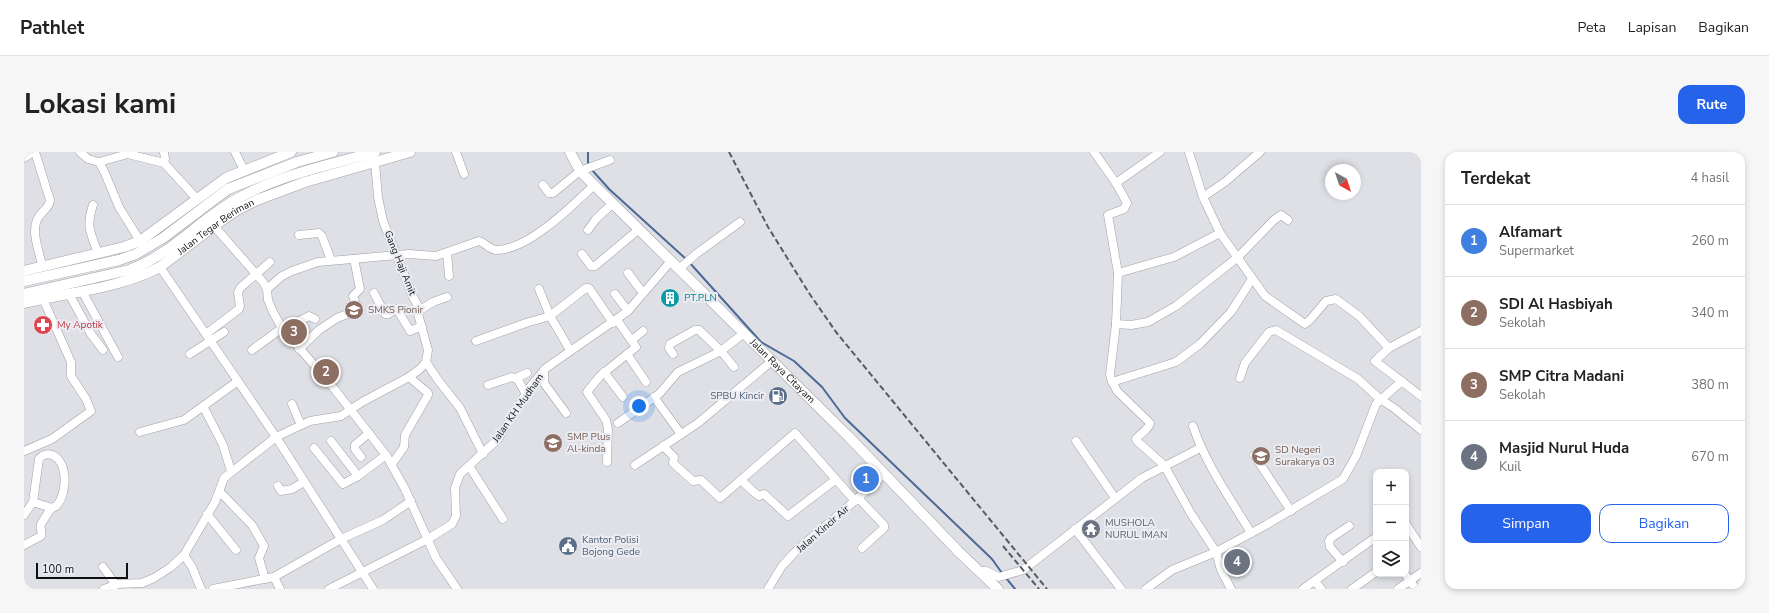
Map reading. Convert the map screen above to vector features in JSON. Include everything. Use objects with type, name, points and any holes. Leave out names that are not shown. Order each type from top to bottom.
[{"type":"main road","points":[[24,271],[124,247],[140,241],[226,178],[291,152]]},
{"type":"main road","points":[[24,281],[119,260],[136,254],[163,238],[228,189],[268,172],[333,152]]},
{"type":"main road","name":"Jalan Tegar Beriman","points":[[24,294],[129,270],[143,265],[166,251],[222,208],[244,195],[273,183],[301,173],[375,157],[410,152]]},
{"type":"main road","name":"Jalan Raya Citayam","points":[[570,152],[574,162],[583,170],[594,186],[671,261],[682,267],[744,333],[848,436],[998,589]]},
{"type":"main road","name":"Jalan Tegar Beriman","points":[[24,303],[132,280],[160,267],[237,210],[264,197],[375,157]]},
{"type":"main road","points":[[268,172],[273,183]]},
{"type":"main road","points":[[170,220],[189,217]]},
{"type":"street","points":[[24,158],[34,152],[50,200],[49,205],[37,220],[35,229],[42,266]]},
{"type":"street","points":[[80,152],[88,158],[99,162],[128,154],[164,163],[197,199]]},
{"type":"street","points":[[164,152],[166,159],[164,163]]},
{"type":"street","points":[[235,152],[244,170]]},
{"type":"street","points":[[456,152],[464,174]]},
{"type":"street","points":[[1094,152],[1116,183],[1127,203],[1124,209],[1108,215],[1118,273],[1116,324],[1110,374],[1112,382],[1117,390],[1150,422],[1150,425],[1136,439],[1164,465],[1190,512],[1216,552],[1222,570],[1231,589]]},
{"type":"street","points":[[1116,183],[1160,152]]},
{"type":"street","points":[[1189,152],[1203,197],[1220,233],[1265,296],[1305,324],[1326,301],[1336,299],[1359,316],[1389,348]]},
{"type":"street","points":[[1203,197],[1225,182],[1260,152]]},
{"type":"street","name":"Gang Haji Amit","points":[[375,157],[380,209],[383,221],[398,255],[413,297],[420,310],[418,314],[428,350],[426,362]]},
{"type":"street","points":[[543,185],[549,193],[553,193],[583,170],[601,162],[610,160]]},
{"type":"street","points":[[99,162],[119,207],[140,241]]},
{"type":"street","points":[[267,289],[282,276],[292,271],[331,260],[398,255],[436,256],[479,241],[483,242],[489,248],[497,250],[514,246],[526,241],[558,217],[594,186]]},
{"type":"street","points":[[588,230],[596,219],[612,204]]},
{"type":"street","points":[[94,205],[88,219],[90,233],[98,253]]},
{"type":"street","points":[[1116,324],[1131,325],[1148,322],[1176,306],[1238,258],[1274,220],[1281,215],[1288,220]]},
{"type":"street","points":[[682,267],[696,254],[740,222]]},
{"type":"street","points":[[214,226],[256,273],[267,289],[270,306],[284,331],[350,409],[386,455],[411,501],[436,558],[457,589]]},
{"type":"street","points":[[582,254],[591,266],[595,266],[638,230]]},
{"type":"street","points":[[299,235],[319,233],[322,236],[331,260]]},
{"type":"street","points":[[1118,273],[1174,257],[1220,233]]},
{"type":"street","points":[[447,253],[449,276]]},
{"type":"street","points":[[299,349],[319,330],[337,318],[358,310],[352,296],[360,289],[354,259]]},
{"type":"street","name":"Jalan KH Mudham","points":[[329,589],[428,539],[452,524],[457,507],[455,488],[460,474],[483,454],[505,430],[526,394],[547,367],[615,321],[628,310],[671,261]]},
{"type":"street","points":[[206,334],[239,309],[238,293],[240,288],[270,262]]},
{"type":"street","points":[[160,267],[276,437],[373,589]]},
{"type":"street","points":[[628,273],[643,293]]},
{"type":"street","points":[[1112,382],[1176,362],[1200,344],[1230,312],[1252,279]]},
{"type":"street","points":[[476,341],[550,316],[586,288],[589,288],[632,340],[636,347],[604,372],[587,392],[606,420],[608,430],[607,462]]},
{"type":"street","points":[[539,289],[550,316],[570,350]]},
{"type":"street","points":[[82,291],[118,357]]},
{"type":"street","points":[[374,293],[385,314],[397,310],[410,331],[422,326]]},
{"type":"street","points":[[69,294],[91,334],[103,350]]},
{"type":"street","points":[[615,294],[628,310]]},
{"type":"street","points":[[420,310],[433,302],[447,297]]},
{"type":"street","points":[[24,451],[52,439],[91,411],[86,399],[71,376],[72,362],[43,299]]},
{"type":"street","points":[[252,350],[304,318],[309,316],[315,319]]},
{"type":"street","points":[[673,354],[668,348],[670,344],[695,330],[699,330],[721,351],[734,367]]},
{"type":"street","points":[[1240,378],[1245,363],[1269,332],[1276,330],[1358,379],[1380,399],[1394,408],[1421,430]]},
{"type":"street","points":[[1421,330],[1389,348],[1375,361],[1421,396]]},
{"type":"street","points":[[632,340],[643,331]]},
{"type":"street","points":[[190,354],[211,342],[224,332]]},
{"type":"street","points":[[618,423],[659,394],[678,372],[721,351],[744,333]]},
{"type":"street","points":[[627,354],[646,382]]},
{"type":"street","points":[[635,465],[713,411],[772,361]]},
{"type":"street","points":[[104,589],[142,583],[154,578],[171,567],[184,555],[220,492],[222,481],[231,471],[276,437],[318,419],[341,416],[362,402],[409,377],[420,369],[426,362],[460,408],[483,454]]},
{"type":"street","points":[[547,367],[544,383],[566,413]]},
{"type":"street","points":[[604,372],[623,397]]},
{"type":"street","points":[[488,385],[512,377],[516,378],[528,373]]},
{"type":"street","points":[[392,464],[404,447],[405,435],[428,396],[428,393],[409,377]]},
{"type":"street","points":[[516,378],[526,394]]},
{"type":"street","points":[[140,432],[184,420],[238,381]]},
{"type":"street","points":[[1146,589],[1172,570],[1216,552],[1290,511],[1343,479],[1356,456],[1373,409],[1380,399],[1402,381]]},
{"type":"street","points":[[654,397],[681,434]]},
{"type":"street","points":[[292,404],[302,425]]},
{"type":"street","points":[[203,406],[223,445],[231,471]]},
{"type":"street","points":[[1193,426],[1200,448],[1251,533]]},
{"type":"street","points":[[361,456],[355,449],[355,445],[369,433]]},
{"type":"street","points":[[663,446],[674,457],[673,463],[693,481],[701,480],[719,498],[722,498],[795,433],[835,480],[884,526],[884,528],[862,548]]},
{"type":"street","points":[[331,441],[358,476]]},
{"type":"street","points":[[1076,441],[1115,498]]},
{"type":"street","points":[[314,448],[342,483],[358,476],[386,455]]},
{"type":"street","points":[[979,571],[986,571],[999,577],[1028,566],[1142,478],[1164,465],[1200,448]]},
{"type":"street","points":[[24,515],[33,502],[39,460],[45,455],[54,456],[62,463],[65,472],[62,495],[58,505],[52,508],[41,525],[41,536],[24,545]]},
{"type":"street","points":[[1254,455],[1290,511]]},
{"type":"street","points":[[469,466],[504,519]]},
{"type":"street","name":"Jalan Kincir Air","points":[[768,589],[782,566],[796,551],[857,500],[884,474]]},
{"type":"street","points":[[742,480],[759,496],[764,494],[788,516],[835,480]]},
{"type":"street","points":[[278,486],[281,491],[285,491],[304,482]]},
{"type":"street","points":[[220,492],[257,531],[264,546],[259,558],[265,579]]},
{"type":"street","points":[[213,589],[274,577],[341,539],[383,520],[411,501]]},
{"type":"street","points":[[33,502],[52,508]]},
{"type":"street","points":[[207,514],[236,550]]},
{"type":"street","points":[[1343,562],[1330,547],[1329,541],[1349,526]]},
{"type":"street","points":[[1075,529],[1121,589]]},
{"type":"street","points":[[1409,529],[1421,547]]},
{"type":"street","points":[[1303,589],[1343,562],[1373,538]]},
{"type":"street","points":[[184,555],[192,567],[201,589]]},
{"type":"street","points":[[103,567],[118,586]]},
{"type":"street","points":[[1409,577],[1421,573]]},
{"type":"street","points":[[1352,589],[1373,574]]},
{"type":"street","points":[[274,577],[280,589]]},
{"type":"street","points":[[1398,589],[1408,577],[1416,589]]},
{"type":"street","points":[[1315,581],[1321,589]]},
{"type":"waterway","points":[[588,152],[588,165]]},
{"type":"waterway","points":[[592,170],[609,189],[686,259]]},
{"type":"waterway","points":[[689,262],[761,342],[794,361],[822,387],[845,418],[992,559],[1002,573]]},
{"type":"waterway","points":[[1006,578],[1015,589]]},
{"type":"railway","points":[[729,152],[768,227],[809,293],[836,332],[1047,589]]},
{"type":"railway","points":[[1003,546],[1039,589]]},
{"type":"place","name":"PT.PLN","points":[[670,298]]},
{"type":"place","name":"SMKS Pionir","points":[[354,310]]},
{"type":"place","name":"My Apotik","points":[[43,325]]},
{"type":"place","name":"SMP Citra Madani","points":[[294,332]]},
{"type":"place","name":"SDI Al Hasbiyah","points":[[326,372]]},
{"type":"place","name":"SPBU Kincir","points":[[778,396]]},
{"type":"place","name":"SMP Plus Al-kinda","points":[[553,443]]},
{"type":"place","name":"SD Negeri Surakarya 03","points":[[1261,456]]},
{"type":"place","name":"Alfamart","points":[[866,479]]},
{"type":"place","name":"MUSHOLA NURUL IMAN","points":[[1091,529]]},
{"type":"place","name":"Kantor Polisi Bojong Gede","points":[[568,546]]},
{"type":"place","name":"Masjid Nurul Huda","points":[[1237,562]]}]
